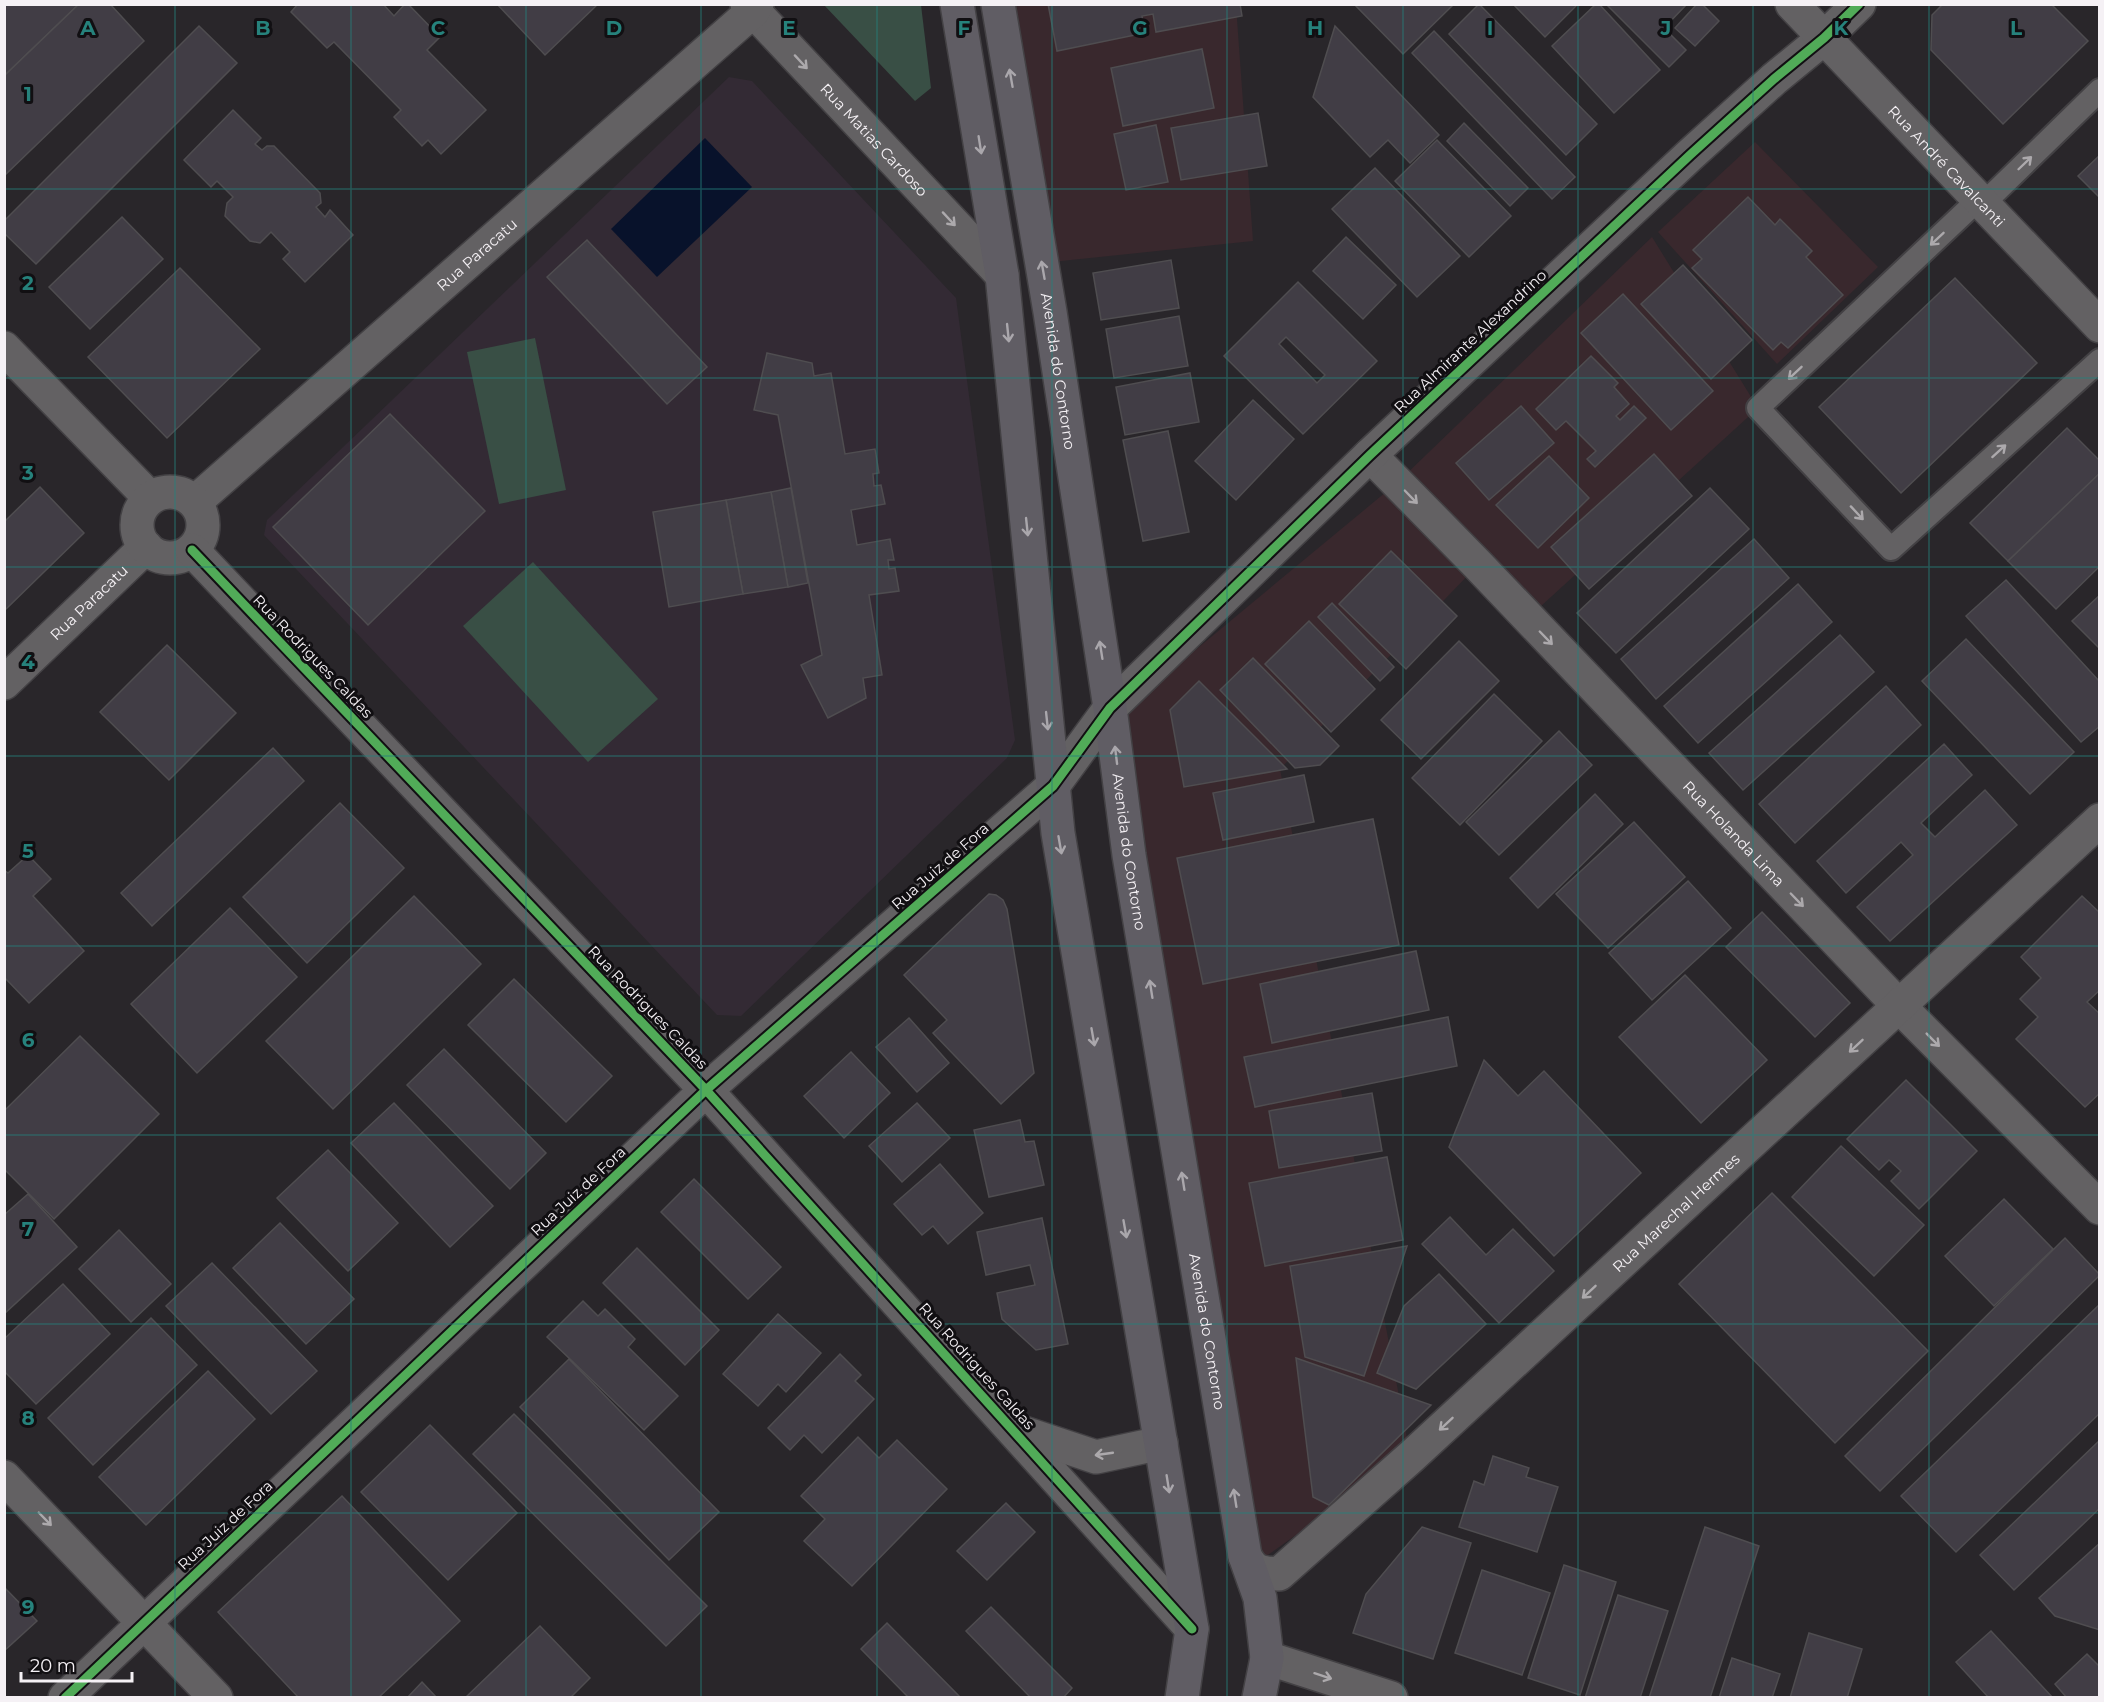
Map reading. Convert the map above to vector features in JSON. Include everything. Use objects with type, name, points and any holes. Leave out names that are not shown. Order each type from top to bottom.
[{"type":"main road","points":[[957,4],[1002,275],[1058,833],[1192,1629],[1182,1698]]},
{"type":"main road","name":"Avenida do Contorno","points":[[998,4],[1050,312],[1110,708],[1129,855],[1245,1556],[1260,1598],[1267,1658],[1259,1698]]},
{"type":"street","name":"Rua André Cavalcanti","points":[[1792,4],[2100,326]]},
{"type":"street","name":"Rua Almirante Alexandrino","points":[[1110,708],[1370,455],[1690,154],[1824,38],[1859,4]]},
{"type":"street","name":"Rua Matias Cardoso","points":[[752,7],[1002,275]]},
{"type":"street","name":"Rua Paracatu","points":[[195,502],[752,7]]},
{"type":"street","points":[[4,348],[150,498]]},
{"type":"street","name":"Rua Holanda Lima","points":[[1370,455],[1899,1006],[2100,1208]]},
{"type":"street","points":[[169,492],[188,496],[195,502],[204,522],[203,533],[192,550],[179,557],[165,558],[146,548],[137,527],[143,506],[150,498],[169,492]]},
{"type":"street","name":"Rua Paracatu","points":[[4,683],[146,548]]},
{"type":"street","name":"Rua Rodrigues Caldas","points":[[192,550],[706,1090],[1192,1629]]},
{"type":"street","name":"Rua Juiz de Fora","points":[[65,1698],[706,1090],[1053,786],[1110,708]]},
{"type":"street","name":"Rua Marechal Hermes","points":[[1245,1556],[1251,1567],[1263,1573],[1279,1574],[1412,1456],[2100,820]]},
{"type":"street","name":"Rua Rodrigues Caldas","points":[[1013,1429],[1096,1457],[1161,1443]]},
{"type":"street","points":[[4,1477],[216,1698]]},
{"type":"street","points":[[1267,1658],[1391,1698]]},
{"type":"lane","points":[[2100,90],[1758,408],[1891,549],[2100,360]]},
{"type":"shaded area","points":[[1001,5],[1236,5],[1253,241],[1042,263]]},
{"type":"shaded area","points":[[729,77],[752,81],[956,298],[1015,740],[1007,758],[741,1016],[717,1015],[264,535],[267,520]]},
{"type":"shaded area","points":[[1755,142],[1878,267],[1777,364],[1658,232]]},
{"type":"shaded area","points":[[1652,237],[1758,408],[1529,617],[1479,564],[1280,769],[1410,1454],[1251,1567],[1123,710],[1398,482]]},
{"type":"green space","points":[[824,5],[921,5],[931,88],[915,101]]},
{"type":"green space","points":[[535,338],[566,490],[499,504],[467,352]]},
{"type":"green space","points":[[533,562],[658,699],[588,762],[463,626]]},
{"type":"water","points":[[705,138],[752,187],[657,277],[611,229]]},
{"type":"building","points":[[4,4],[79,4],[4,76]]},
{"type":"building","points":[[79,4],[110,4],[144,41],[4,176],[4,76]]},
{"type":"building","points":[[298,4],[383,4],[394,16],[405,4],[408,4],[440,37],[427,50],[486,110],[441,154],[428,140],[422,146],[394,117],[401,110],[334,42],[327,48],[291,12]]},
{"type":"building","points":[[497,4],[598,4],[545,55]]},
{"type":"building","points":[[1048,4],[1240,4],[1242,16],[1156,32],[1153,14],[1142,16],[1145,33],[1057,51]]},
{"type":"building","points":[[1354,4],[1454,4],[1403,54]]},
{"type":"building","points":[[1479,4],[1597,124],[1566,155],[1449,34]]},
{"type":"building","points":[[1513,4],[1577,4],[1577,5],[1545,37]]},
{"type":"building","points":[[1596,4],[1599,4],[1660,70],[1614,113],[1552,46]]},
{"type":"building","points":[[1606,4],[1687,4],[1664,28],[1686,50],[1669,67]]},
{"type":"building","points":[[1697,4],[1702,4],[1719,21],[1695,46],[1675,28]]},
{"type":"building","points":[[1943,4],[2051,4],[2088,41],[2003,124],[1931,50],[1932,15]]},
{"type":"building","points":[[199,26],[237,63],[36,264],[4,233],[4,221]]},
{"type":"building","points":[[1335,26],[1439,135],[1410,163],[1388,140],[1370,157],[1313,97]]},
{"type":"building","points":[[1434,31],[1575,177],[1552,199],[1412,53]]},
{"type":"building","points":[[1202,49],[1214,108],[1123,126],[1111,68]]},
{"type":"building","points":[[233,110],[261,138],[255,144],[262,150],[267,146],[274,146],[320,193],[321,203],[316,207],[325,217],[330,210],[353,235],[305,282],[283,259],[290,252],[271,232],[260,243],[250,241],[225,216],[227,203],[233,197],[217,181],[211,187],[184,160]]},
{"type":"building","points":[[1258,113],[1267,166],[1181,180],[1171,128]]},
{"type":"building","points":[[1464,123],[1528,188],[1510,206],[1447,141]]},
{"type":"building","points":[[1156,125],[1168,182],[1126,190],[1114,134]]},
{"type":"building","points":[[1437,140],[1511,216],[1469,257],[1395,181]]},
{"type":"building","points":[[2100,155],[2100,198],[2078,176]]},
{"type":"building","points":[[1375,168],[1460,256],[1417,297],[1332,209]]},
{"type":"building","points":[[1748,197],[1775,225],[1780,219],[1812,251],[1806,257],[1843,295],[1788,348],[1781,342],[1773,350],[1692,268],[1702,259],[1693,250]]},
{"type":"building","points":[[122,217],[163,259],[90,329],[49,287]]},
{"type":"building","points":[[1346,237],[1396,285],[1363,319],[1313,271]]},
{"type":"building","points":[[587,240],[707,367],[667,404],[547,277]]},
{"type":"building","points":[[1171,260],[1179,308],[1101,320],[1093,273]]},
{"type":"building","points":[[1683,265],[1752,340],[1711,379],[1641,304]]},
{"type":"building","points":[[180,268],[260,349],[167,438],[88,357]]},
{"type":"building","points":[[1955,278],[2037,363],[1901,493],[1819,407]]},
{"type":"building","points":[[1298,282],[1377,361],[1303,434],[1224,356]],"holes":[[[1286,337],[1325,375],[1317,383],[1279,344]]]},
{"type":"building","points":[[1623,294],[1713,391],[1671,430],[1581,333]]},
{"type":"building","points":[[1179,316],[1188,366],[1114,378],[1106,329]]},
{"type":"building","points":[[767,353],[812,363],[814,376],[831,373],[845,454],[875,449],[879,473],[873,474],[874,486],[881,485],[885,504],[851,510],[857,545],[890,539],[894,560],[888,560],[889,569],[895,568],[899,591],[869,595],[882,675],[863,678],[866,698],[828,718],[801,665],[822,655],[778,415],[754,410]]},
{"type":"building","points":[[1591,356],[1618,383],[1614,387],[1629,404],[1616,416],[1620,420],[1634,406],[1646,418],[1595,467],[1587,459],[1596,451],[1566,421],[1556,430],[1536,409]]},
{"type":"building","points":[[1190,373],[1199,422],[1125,435],[1116,387]]},
{"type":"building","points":[[1253,400],[1294,439],[1236,500],[1195,461]]},
{"type":"building","points":[[1521,406],[1554,443],[1489,500],[1456,463]]},
{"type":"building","points":[[390,414],[485,511],[368,625],[273,527]]},
{"type":"building","points":[[2067,428],[2100,461],[2100,473],[2008,561],[1970,523]]},
{"type":"building","points":[[1168,431],[1189,532],[1143,541],[1123,440]]},
{"type":"building","points":[[1654,454],[1692,496],[1589,589],[1551,547]]},
{"type":"building","points":[[1549,456],[1589,498],[1538,548],[1496,505]]},
{"type":"building","points":[[2100,473],[2100,566],[2056,609],[2008,561]]},
{"type":"building","points":[[40,487],[84,533],[4,611],[4,522]]},
{"type":"building","points":[[791,488],[808,583],[788,587],[771,492]]},
{"type":"building","points":[[1710,488],[1749,529],[1616,653],[1577,613]]},
{"type":"building","points":[[771,492],[788,587],[743,594],[726,500]]},
{"type":"building","points":[[726,500],[743,594],[669,607],[653,512]]},
{"type":"building","points":[[1754,539],[1789,578],[1656,699],[1621,659]]},
{"type":"building","points":[[1391,551],[1457,616],[1406,669],[1339,604]]},
{"type":"building","points":[[2006,580],[2100,682],[2100,726],[2081,742],[1966,616]]},
{"type":"building","points":[[1798,584],[1832,622],[1698,743],[1664,706]]},
{"type":"building","points":[[2100,595],[2100,649],[2072,621]]},
{"type":"building","points":[[1332,603],[1394,667],[1380,681],[1318,617]]},
{"type":"building","points":[[1309,621],[1375,689],[1331,732],[1265,664]]},
{"type":"building","points":[[1840,635],[1874,672],[1743,790],[1709,753]]},
{"type":"building","points":[[1966,639],[2074,752],[2030,794],[1922,681]]},
{"type":"building","points":[[1459,641],[1499,681],[1421,759],[1381,720]]},
{"type":"building","points":[[167,645],[236,713],[169,780],[100,712]]},
{"type":"building","points":[[1253,658],[1339,746],[1320,765],[1295,768],[1220,690]]},
{"type":"building","points":[[1199,681],[1287,769],[1184,787],[1170,710]]},
{"type":"building","points":[[1886,686],[1921,725],[1795,843],[1759,804]]},
{"type":"building","points":[[1494,694],[1542,741],[1460,825],[1412,778]]},
{"type":"building","points":[[1559,731],[1592,765],[1499,855],[1466,822]]},
{"type":"building","points":[[1944,744],[1972,775],[1921,823],[1935,837],[1985,790],[2017,825],[1890,941],[1857,907],[1913,855],[1901,842],[1846,893],[1817,861]]},
{"type":"building","points":[[273,748],[304,781],[152,926],[121,893]]},
{"type":"building","points":[[1304,775],[1314,822],[1223,840],[1213,793]]},
{"type":"building","points":[[1595,794],[1623,824],[1538,908],[1510,878]]},
{"type":"building","points":[[340,803],[404,868],[307,963],[243,897]]},
{"type":"building","points":[[1373,819],[1399,945],[1203,984],[1177,858]]},
{"type":"building","points":[[1634,822],[1685,877],[1608,948],[1556,894]]},
{"type":"building","points":[[28,855],[51,879],[33,896],[84,951],[29,1003],[4,977],[4,870],[8,873]]},
{"type":"building","points":[[1688,881],[1731,928],[1652,1000],[1609,953]]},
{"type":"building","points":[[989,894],[996,895],[1003,900],[1007,909],[1034,1073],[1001,1104],[933,1033],[947,1020],[904,975]]},
{"type":"building","points":[[414,896],[481,964],[333,1109],[266,1041]]},
{"type":"building","points":[[2082,896],[2100,913],[2100,990],[2087,1002],[2100,1014],[2100,1093],[2085,1107],[2016,1039],[2038,1017],[2020,999],[2041,978],[2021,957]]},
{"type":"building","points":[[230,908],[297,977],[197,1073],[131,1004]]},
{"type":"building","points":[[1762,912],[1850,1003],[1815,1037],[1726,947]]},
{"type":"building","points":[[1416,951],[1429,1010],[1272,1043],[1260,984]]},
{"type":"building","points":[[1685,975],[1767,1060],[1701,1123],[1619,1037]]},
{"type":"building","points":[[514,979],[612,1076],[566,1122],[468,1025]]},
{"type":"building","points":[[1448,1017],[1457,1066],[1255,1107],[1244,1057]]},
{"type":"building","points":[[909,1018],[949,1063],[917,1092],[876,1047]]},
{"type":"building","points":[[80,1036],[159,1114],[54,1219],[4,1169],[4,1111]]},
{"type":"building","points":[[444,1049],[546,1153],[510,1189],[407,1085]]},
{"type":"building","points":[[851,1052],[890,1093],[844,1138],[804,1096]]},
{"type":"building","points":[[1484,1060],[1518,1096],[1544,1071],[1641,1173],[1554,1256],[1449,1147]]},
{"type":"building","points":[[1906,1080],[1977,1151],[1919,1209],[1891,1181],[1901,1171],[1889,1160],[1879,1170],[1847,1139]]},
{"type":"building","points":[[1372,1093],[1382,1151],[1279,1168],[1269,1111]]},
{"type":"building","points":[[394,1103],[493,1206],[450,1247],[351,1143]]},
{"type":"building","points":[[917,1103],[950,1138],[902,1182],[869,1146]]},
{"type":"building","points":[[1020,1120],[1025,1142],[1034,1141],[1044,1185],[989,1197],[974,1130]]},
{"type":"building","points":[[1841,1146],[1924,1225],[1874,1276],[1792,1197]]},
{"type":"building","points":[[328,1150],[398,1223],[348,1271],[277,1198]]},
{"type":"building","points":[[1387,1157],[1403,1240],[1265,1266],[1249,1183]]},
{"type":"building","points":[[940,1164],[983,1213],[948,1244],[933,1226],[922,1235],[894,1204]]},
{"type":"building","points":[[694,1179],[781,1267],[748,1299],[661,1212]]},
{"type":"building","points":[[1772,1193],[1928,1351],[1835,1443],[1679,1284]]},
{"type":"building","points":[[28,1194],[77,1247],[4,1314],[4,1215]]},
{"type":"building","points":[[2004,1199],[2053,1249],[1994,1306],[1945,1256]]},
{"type":"building","points":[[1450,1217],[1486,1255],[1513,1229],[1554,1271],[1499,1323],[1422,1244]]},
{"type":"building","points":[[1042,1218],[1068,1344],[1036,1350],[1002,1319],[997,1293],[1035,1285],[1030,1265],[986,1275],[977,1232]]},
{"type":"building","points":[[280,1223],[354,1299],[306,1344],[233,1268]]},
{"type":"building","points":[[119,1230],[171,1284],[131,1322],[79,1269]]},
{"type":"building","points":[[2065,1238],[2100,1275],[1880,1491],[1845,1456]]},
{"type":"building","points":[[1407,1246],[1364,1376],[1305,1357],[1290,1266]]},
{"type":"building","points":[[637,1248],[719,1330],[685,1365],[603,1283]]},
{"type":"building","points":[[212,1263],[317,1371],[271,1414],[166,1306]]},
{"type":"building","points":[[1439,1274],[1486,1324],[1416,1389],[1377,1373],[1404,1306]]},
{"type":"building","points":[[63,1284],[110,1334],[36,1404],[4,1371],[4,1339]]},
{"type":"building","points":[[583,1301],[598,1316],[605,1309],[635,1339],[628,1347],[678,1396],[644,1430],[547,1337]]},
{"type":"building","points":[[2100,1304],[2100,1413],[1956,1552],[1901,1496]]},
{"type":"building","points":[[778,1314],[821,1353],[786,1392],[778,1384],[758,1406],[723,1374]]},
{"type":"building","points":[[151,1318],[197,1365],[93,1465],[48,1418]]},
{"type":"building","points":[[840,1354],[861,1375],[855,1381],[874,1399],[822,1453],[804,1435],[790,1450],[768,1428]]},
{"type":"building","points":[[1296,1358],[1431,1405],[1329,1505],[1313,1497]]},
{"type":"building","points":[[569,1359],[719,1512],[669,1560],[520,1407]]},
{"type":"building","points":[[208,1371],[255,1419],[146,1525],[99,1477]]},
{"type":"building","points":[[514,1414],[707,1606],[666,1646],[473,1454]]},
{"type":"building","points":[[430,1425],[517,1513],[448,1580],[361,1492]]},
{"type":"building","points":[[858,1437],[879,1458],[897,1440],[947,1489],[852,1586],[804,1541],[825,1519],[801,1496]]},
{"type":"building","points":[[2100,1440],[2100,1508],[2014,1590],[1980,1555]]},
{"type":"building","points":[[1493,1456],[1529,1468],[1526,1477],[1558,1487],[1537,1552],[1459,1527],[1474,1481],[1484,1485]]},
{"type":"building","points":[[342,1496],[460,1621],[378,1698],[299,1698],[218,1612]]},
{"type":"building","points":[[1006,1503],[1035,1532],[987,1580],[957,1551]]},
{"type":"building","points":[[1422,1527],[1471,1543],[1433,1659],[1353,1633],[1366,1594]]},
{"type":"building","points":[[1705,1527],[1759,1546],[1710,1698],[1649,1698]]},
{"type":"building","points":[[2100,1543],[2100,1630],[2055,1616],[2039,1598]]},
{"type":"building","points":[[1564,1565],[1616,1582],[1580,1695],[1528,1678]]},
{"type":"building","points":[[1482,1570],[1550,1593],[1522,1675],[1455,1653]]},
{"type":"building","points":[[4,1587],[37,1621],[4,1651]]},
{"type":"building","points":[[1618,1595],[1668,1611],[1640,1698],[1585,1698]]},
{"type":"building","points":[[991,1607],[1072,1688],[1063,1698],[1031,1698],[966,1631]]},
{"type":"building","points":[[887,1623],[961,1698],[909,1698],[861,1649]]},
{"type":"building","points":[[540,1626],[590,1678],[570,1698],[465,1698]]},
{"type":"building","points":[[1991,1631],[2053,1698],[1989,1698],[1956,1662]]},
{"type":"building","points":[[1809,1633],[1862,1649],[1847,1698],[1790,1698]]},
{"type":"building","points":[[2087,1654],[2100,1667],[2100,1698],[2067,1698],[2055,1684]]},
{"type":"building","points":[[1732,1658],[1780,1674],[1772,1698],[1719,1698]]},
{"type":"building","points":[[422,1682],[437,1698],[407,1698]]},
{"type":"cycle path","points":[[65,1698],[706,1090],[1053,786],[1110,708],[1370,455],[1690,155],[1774,79],[1824,38],[1859,4]]},
{"type":"cycle path","points":[[192,550],[706,1090],[1192,1629]]}]
